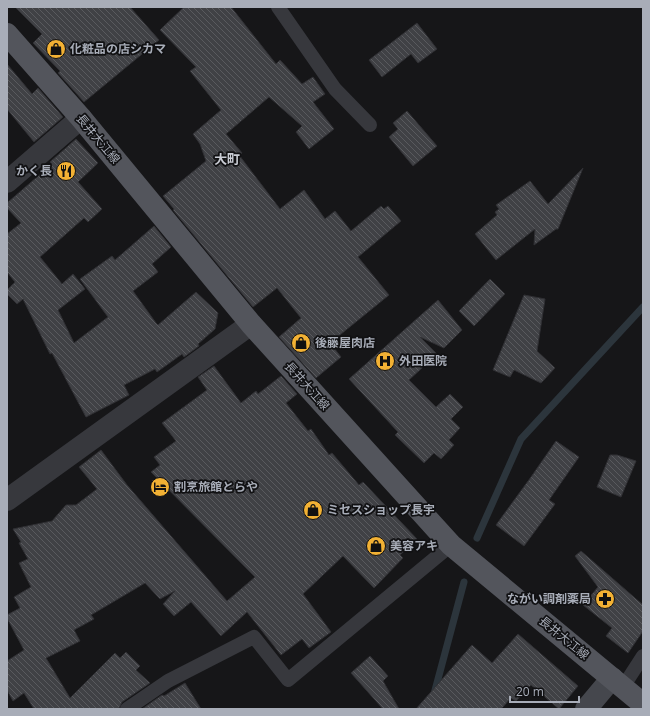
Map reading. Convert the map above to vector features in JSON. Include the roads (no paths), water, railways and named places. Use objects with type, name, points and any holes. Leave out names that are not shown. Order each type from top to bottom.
[{"type":"main road","name":"長井大江線","points":[[7,34],[81,118],[251,324],[451,545],[643,704]]},
{"type":"street","points":[[7,182],[81,118]]},
{"type":"street","points":[[7,500],[251,324]]},
{"type":"street","points":[[586,709],[617,682]]},
{"type":"lane","points":[[278,7],[335,89],[370,125]]},
{"type":"lane","points":[[127,709],[168,681],[254,637],[288,680],[451,545]]},
{"type":"lane","points":[[617,682],[643,656]]},
{"type":"waterway","points":[[477,538],[521,439],[643,307]]},
{"type":"waterway","points":[[430,709],[464,582]]},
{"type":"place","name":"化粧品の店シカマ","points":[[56,49]]},
{"type":"place","name":"かく長","points":[[66,171]]},
{"type":"place","name":"後藤屋肉店","points":[[301,343]]},
{"type":"place","name":"外田医院","points":[[385,361]]},
{"type":"place","name":"割烹旅館とらや","points":[[160,487]]},
{"type":"place","name":"ミセスショップ長宇","points":[[313,510]]},
{"type":"place","name":"美容アキ","points":[[376,546]]},
{"type":"place","name":"ながい調剤薬局","points":[[605,599]]},
{"type":"district","name":"大町","points":[[227,159]]}]
